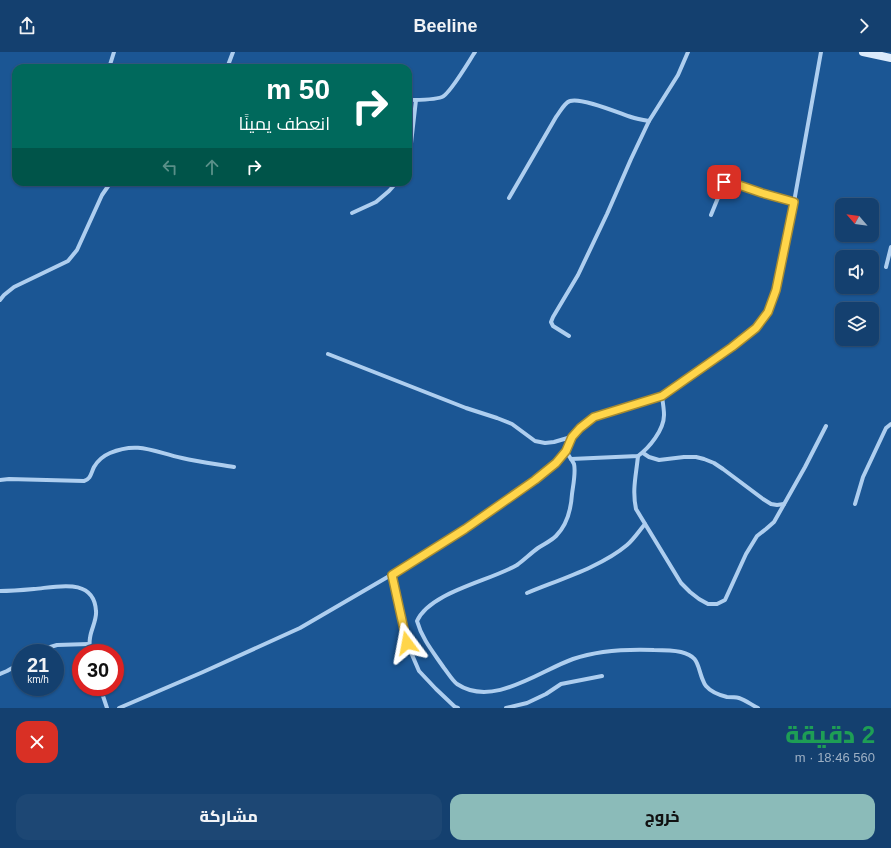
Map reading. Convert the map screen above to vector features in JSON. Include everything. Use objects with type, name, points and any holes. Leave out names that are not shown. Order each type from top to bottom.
[{"type":"main road","points":[[863,52],[882,54],[891,58]]},
{"type":"street","points":[[110,64],[114,52]]},
{"type":"street","points":[[228,64],[233,52]]},
{"type":"street","points":[[412,100],[441,98],[447,94],[475,52]]},
{"type":"street","points":[[569,336],[553,326],[551,322],[553,317],[578,275],[649,121],[678,76],[688,52]]},
{"type":"street","points":[[119,708],[300,628],[392,575],[465,529],[535,480],[556,463],[566,451],[572,437],[580,428],[594,417],[662,396],[732,347],[756,328],[768,312],[776,290],[794,202],[821,52]]},
{"type":"street","points":[[412,136],[416,100]]},
{"type":"street","points":[[509,198],[556,117],[564,105],[570,101],[578,100],[649,121]]},
{"type":"street","points":[[712,215],[724,182],[733,183],[794,202]]},
{"type":"street","points":[[0,300],[14,287],[68,260],[77,250],[102,195],[108,186]]},
{"type":"street","points":[[352,213],[376,202],[394,186]]},
{"type":"street","points":[[886,267],[891,247]]},
{"type":"street","points":[[328,354],[466,408],[512,424],[535,441],[545,443],[572,437]]},
{"type":"street","points":[[571,460],[638,456],[643,453],[658,433],[664,421],[662,396]]},
{"type":"street","points":[[855,504],[863,477],[886,428],[891,424]]},
{"type":"street","points":[[638,456],[634,488],[636,509],[681,583],[699,599],[708,604],[717,604],[725,600],[746,554],[757,536],[774,522],[826,426]]},
{"type":"street","points":[[0,480],[84,481],[90,477],[94,468],[102,457],[110,453],[132,447],[140,447],[181,458],[234,467]]},
{"type":"street","points":[[566,451],[574,464],[572,499],[568,517],[563,528],[555,537],[517,565],[446,596],[428,607],[420,614],[417,621],[423,639],[446,670],[457,684],[466,690],[478,695],[494,696],[523,686],[572,660],[592,654],[636,649],[680,651],[689,654],[696,660],[705,686],[714,693],[727,697],[739,698],[758,708]]},
{"type":"street","points":[[643,453],[649,457],[659,460],[684,457],[704,458],[718,466],[771,504],[784,504]]},
{"type":"street","points":[[527,593],[608,558],[628,544],[646,524]]},
{"type":"street","points":[[392,575],[407,643],[419,671],[458,708]]},
{"type":"street","points":[[0,591],[70,586],[87,591],[94,598],[97,612],[96,620],[89,638],[89,644]]},
{"type":"street","points":[[0,674],[12,668]]},
{"type":"street","points":[[506,708],[527,703],[546,694],[561,684],[602,676]]},
{"type":"street","points":[[103,696],[107,708]]},
{"type":"route","points":[[407,643],[392,575],[465,529],[535,480],[556,463],[566,451],[572,437],[580,428],[594,417],[662,396],[732,347],[756,328],[768,312],[776,290],[794,202],[733,183],[724,182]]}]
